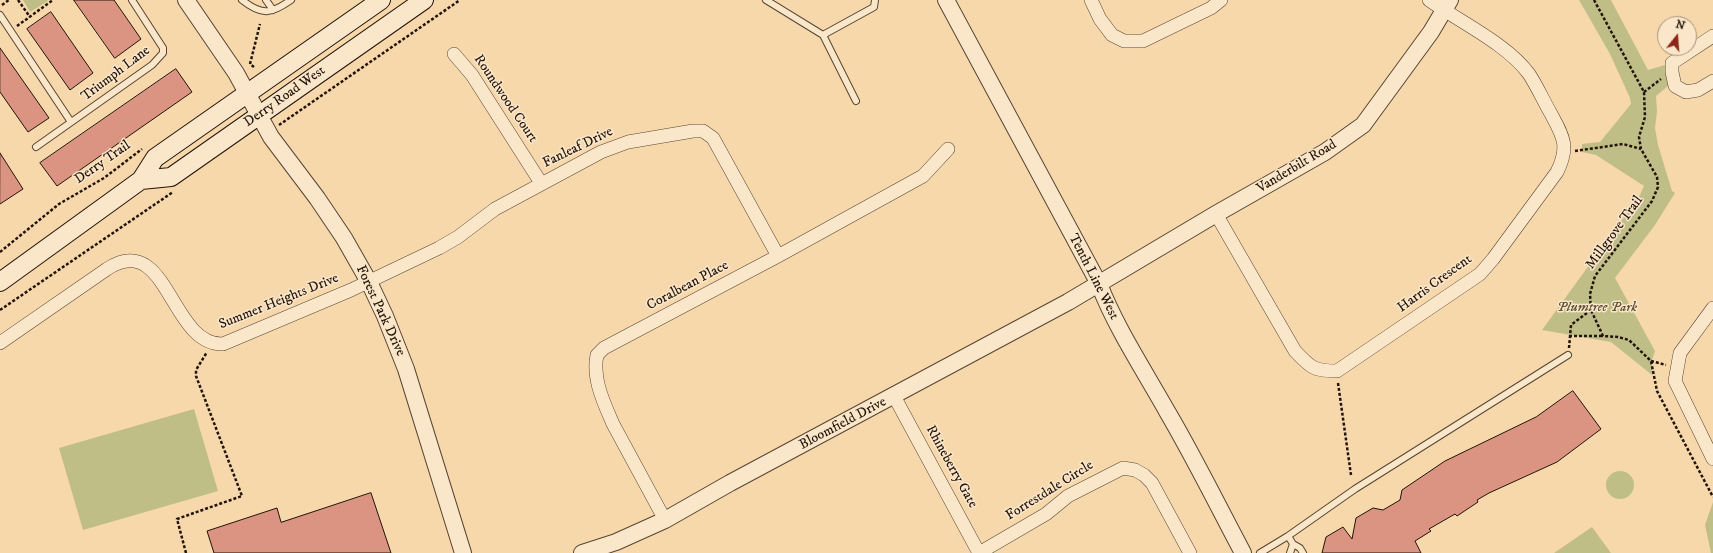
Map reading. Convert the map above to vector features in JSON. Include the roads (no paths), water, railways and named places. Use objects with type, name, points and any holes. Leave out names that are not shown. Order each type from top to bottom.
[{"type":"main road","name":"Derry Road West","points":[[0,282],[141,180],[155,158],[381,0]]},
{"type":"main road","name":"Derry Road West","points":[[141,180],[171,177],[424,0]]},
{"type":"street","name":"Forest Park Drive","points":[[186,0],[236,73],[271,137],[317,198],[344,238],[369,282],[385,316],[406,369],[463,553]]},
{"type":"street","name":"Tenth Line West","points":[[946,0],[1099,284],[1109,309],[1137,362],[1171,417],[1244,553]]},
{"type":"street","points":[[1091,0],[1100,19],[1112,35],[1124,41],[1144,41],[1211,8],[1221,0]]},
{"type":"street","points":[[1429,0],[1447,6]]},
{"type":"street","name":"Vanderbilt Road","points":[[1099,284],[1216,214],[1325,152],[1363,124],[1431,32],[1447,6]]},
{"type":"street","name":"Harris Crescent","points":[[1216,214],[1295,351],[1309,366],[1322,371],[1337,371],[1480,274],[1493,259],[1557,172],[1565,152],[1561,133],[1529,74],[1506,50],[1447,6]]},
{"type":"street","points":[[1713,36],[1672,63],[1675,86],[1686,92],[1698,90],[1713,81]]},
{"type":"street","name":"Roundwood Court","points":[[454,54],[472,75],[541,183]]},
{"type":"street","name":"Fanleaf Drive","points":[[369,282],[445,244],[495,209],[601,152],[628,142],[693,131],[703,131],[713,138],[778,256]]},
{"type":"street","name":"Coralbean Place","points":[[665,520],[606,409],[595,375],[597,355],[604,348],[778,256],[923,176],[948,149]]},
{"type":"street","name":"Summer Heights Drive","points":[[0,343],[114,264],[129,259],[141,262],[152,270],[196,332],[210,343],[217,344],[232,341],[369,282]]},
{"type":"street","name":"Bloomfield Drive","points":[[582,553],[616,542],[665,520],[730,483],[894,396],[1099,284]]},
{"type":"street","points":[[1713,308],[1680,353],[1676,367],[1675,381],[1713,459]]},
{"type":"street","name":"Rhineberry Gate","points":[[894,396],[979,553]]},
{"type":"street","name":"Forrestdale Circle","points":[[979,553],[1046,514],[1068,496],[1123,468],[1135,470],[1144,475],[1152,483],[1190,553]]},
{"type":"lane","name":"Triumph Lane","points":[[36,147],[152,65],[162,53],[163,48],[132,0]]},
{"type":"lane","points":[[242,0],[255,10],[266,12],[277,10],[291,0]]},
{"type":"lane","points":[[266,0],[273,10]]},
{"type":"lane","points":[[766,0],[823,35],[856,101]]},
{"type":"lane","points":[[823,35],[874,7],[875,0]]},
{"type":"lane","points":[[0,15],[71,122]]},
{"type":"lane","points":[[1260,553],[1288,536],[1355,489],[1568,355]]},
{"type":"lane","points":[[1288,536],[1293,544],[1300,548],[1303,553]]},
{"type":"lane","points":[[1290,553],[1293,544]]},
{"type":"park label","name":"Plumtree Park","points":[[1597,308]]}]
